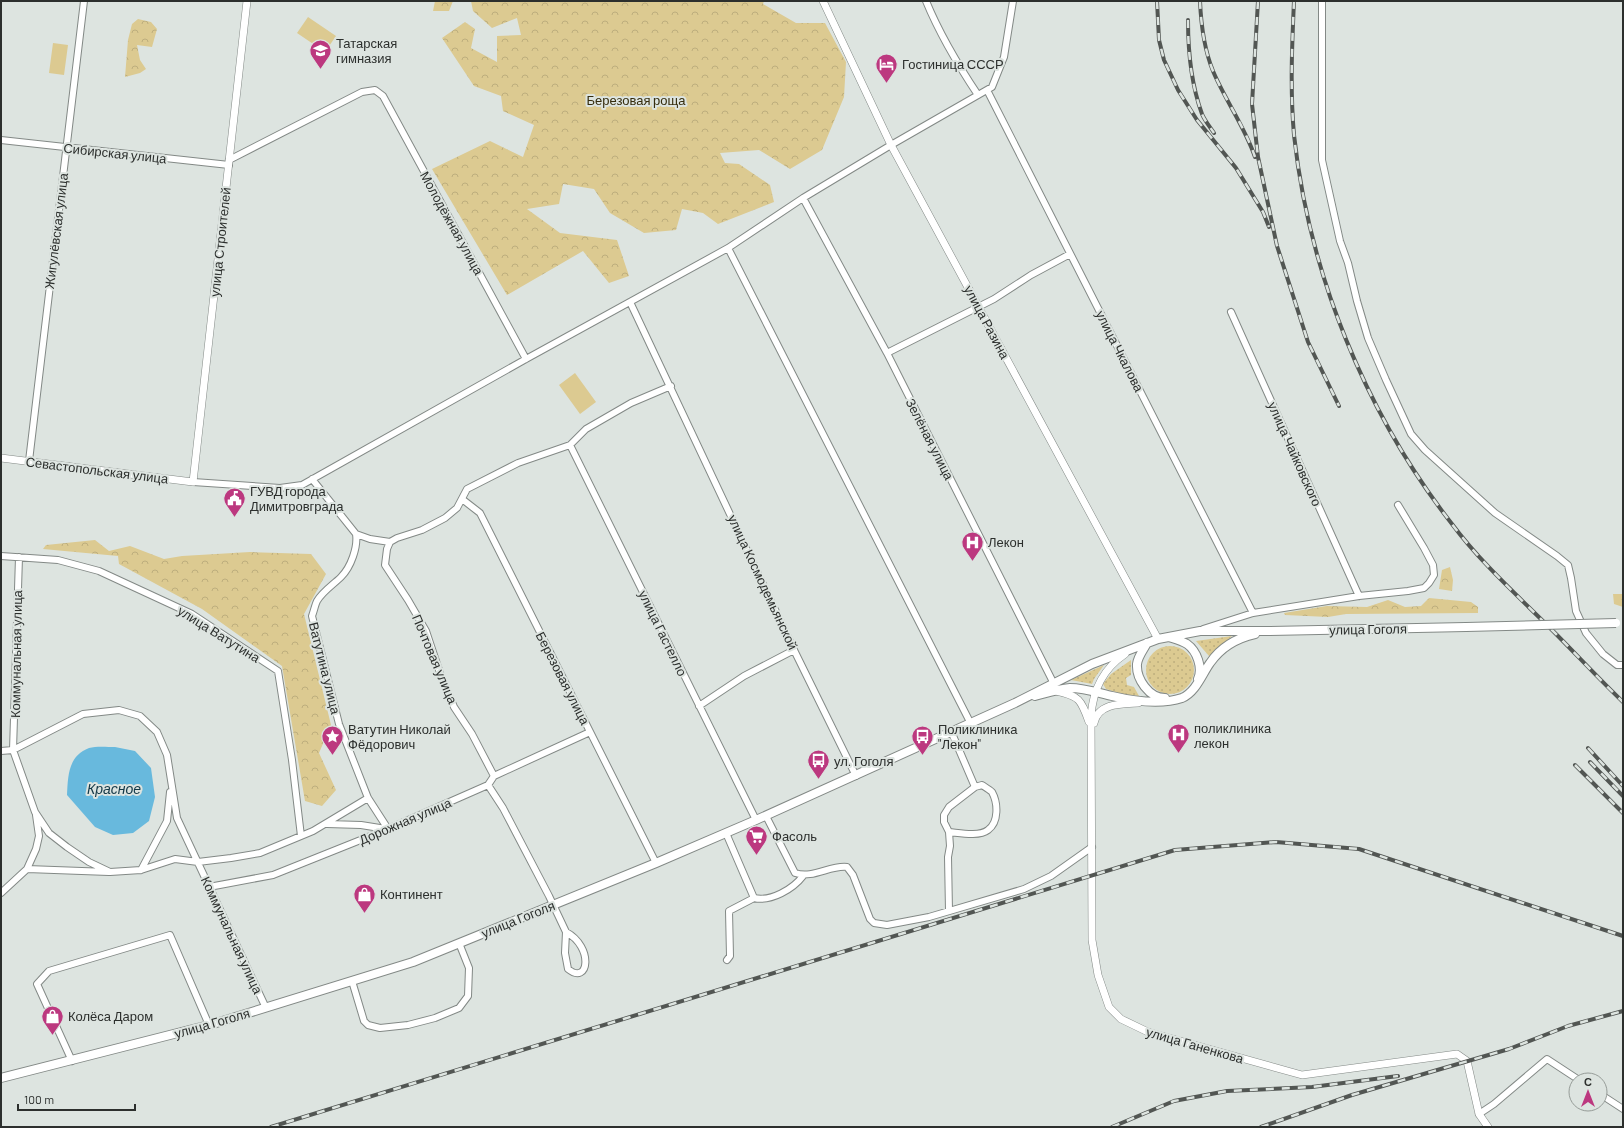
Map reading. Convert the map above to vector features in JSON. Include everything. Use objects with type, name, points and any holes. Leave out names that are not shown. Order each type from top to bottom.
[{"type":"main road","name":"улица Гоголя","points":[[1270,631],[1619,623]]},
{"type":"main road","points":[[1053,686],[1092,664],[1158,639],[1200,630],[1270,631]]},
{"type":"main road","points":[[1053,686],[1095,691],[1122,698],[1160,702],[1180,698],[1196,686],[1211,662],[1223,648],[1237,639],[1270,631]]},
{"type":"main road","points":[[1168,637],[1188,645],[1196,655],[1200,664],[1200,676],[1196,686]]},
{"type":"main road","points":[[1147,643],[1140,655],[1138,664],[1138,674],[1143,685],[1161,698],[1180,698]]},
{"type":"main road","name":"улица Гоголя","points":[[1,1078],[209,1025],[413,962],[656,863],[766,816],[856,776],[970,722],[1053,686]]},
{"type":"street","name":"Жигулёвская улица","points":[[29,461],[84,1]]},
{"type":"street","name":"улица Строителей","points":[[193,482],[247,1]]},
{"type":"street","name":"улица Разина","points":[[823,1],[891,145],[1158,639]]},
{"type":"street","points":[[926,1],[955,60],[978,95]]},
{"type":"street","points":[[193,482],[280,488],[302,484],[728,248],[803,198],[992,87],[1004,57],[1013,1]]},
{"type":"street","points":[[1322,1],[1322,160],[1340,241],[1348,263],[1357,301],[1368,338],[1386,380],[1411,434],[1425,450],[1495,513],[1568,565],[1576,611],[1586,633],[1603,654],[1620,665]]},
{"type":"street","name":"Молодёжная улица","points":[[229,163],[362,92],[375,90],[383,96],[526,359]]},
{"type":"street","name":"улица Чкалова","points":[[987,90],[1253,612]]},
{"type":"street","name":"Сибирская улица","points":[[1,140],[229,163]]},
{"type":"street","name":"Зелёная улица","points":[[803,198],[887,353],[1053,686]]},
{"type":"street","points":[[728,248],[970,722]]},
{"type":"street","points":[[887,353],[994,299],[1031,275],[1070,254]]},
{"type":"street","name":"улица Космодемьянской","points":[[630,302],[672,386],[794,650],[856,776]]},
{"type":"street","name":"улица Чайковского","points":[[1231,312],[1359,596]]},
{"type":"street","points":[[312,479],[356,534],[370,539],[390,542],[422,530],[445,518],[457,508],[467,489],[518,463],[570,445],[586,429],[631,403],[672,386]]},
{"type":"street","name":"улица Гастелло","points":[[570,445],[756,820]]},
{"type":"street","name":"Севастопольская улица","points":[[1,458],[193,482]]},
{"type":"street","name":"Березовая улица","points":[[462,499],[480,513],[656,863]]},
{"type":"street","points":[[1200,630],[1253,612],[1424,588],[1430,583],[1434,575],[1433,566],[1398,505]]},
{"type":"street","name":"Ватутина улица","points":[[356,534],[357,540],[351,562],[342,576],[329,587],[317,602],[312,616],[339,724],[368,798],[388,829]]},
{"type":"street","name":"Почтовая улица","points":[[390,542],[387,548],[385,565],[426,630],[441,676],[454,707],[472,734],[494,776]]},
{"type":"street","name":"улица Ватутина","points":[[1,556],[58,560],[99,571],[192,614],[278,672],[292,760],[301,836]]},
{"type":"street","name":"Коммунальная улица","points":[[19,557],[13,750],[35,812],[49,833],[89,862],[110,872],[141,870],[175,859],[198,862]]},
{"type":"street","name":"улица Ганенкова","points":[[1133,648],[1109,666],[1101,676],[1092,703],[1092,940],[1098,975],[1109,1006],[1121,1019],[1148,1032],[1302,1075],[1457,1054],[1467,1061],[1479,1114],[1485,1126]]},
{"type":"street","points":[[699,706],[744,676],[794,650]]},
{"type":"street","points":[[1053,686],[1075,696],[1082,704],[1092,731]]},
{"type":"street","points":[[1092,731],[1095,718],[1099,712],[1107,706],[1160,702]]},
{"type":"street","name":"Коммунальная улица","points":[[13,750],[82,714],[119,710],[140,716],[157,732],[167,754],[177,818],[266,1008]]},
{"type":"street","points":[[951,731],[975,787]]},
{"type":"street","points":[[566,932],[565,953],[568,969],[572,973],[578,974],[586,966],[583,948],[566,932],[503,808],[488,785],[494,776],[590,732]]},
{"type":"street","points":[[1,751],[13,750]]},
{"type":"street","name":"Дорожная улица","points":[[209,887],[273,875],[388,829],[488,785]]},
{"type":"street","points":[[949,832],[972,835],[988,830],[996,820],[996,808],[992,792],[982,785],[975,787],[949,807],[944,815],[944,822],[949,832],[950,846],[948,857],[949,911]]},
{"type":"street","points":[[141,870],[167,821],[171,786]]},
{"type":"street","points":[[198,862],[260,853],[327,824],[368,798]]},
{"type":"street","points":[[1,893],[27,869],[36,848],[38,836],[35,812]]},
{"type":"street","points":[[766,816],[795,873],[802,876],[840,866],[847,867],[853,875],[870,919],[874,923],[887,925],[929,917],[1024,889],[1051,876],[1092,847]]},
{"type":"street","points":[[327,824],[361,825],[388,829]]},
{"type":"street","points":[[726,833],[754,898]]},
{"type":"street","points":[[27,869],[110,872]]},
{"type":"street","points":[[727,960],[730,956],[729,911],[754,898],[762,900],[772,897],[797,884],[802,876]]},
{"type":"street","points":[[72,1061],[37,984],[49,971],[170,935],[209,1025]]},
{"type":"street","points":[[352,981],[364,1021],[368,1025],[380,1028],[435,1018],[459,1008],[468,996],[469,968],[459,943]]},
{"type":"street","points":[[1479,1114],[1494,1104],[1547,1059],[1568,1073]]},
{"type":"street","points":[[1608,1099],[1623,1109]]},
{"type":"green space","points":[[435,1],[453,1],[449,11],[433,11]]},
{"type":"green space","name":"Березовая роща","points":[[471,1],[764,1],[763,4],[796,23],[825,23],[846,62],[844,97],[822,150],[790,169],[759,150],[720,153],[725,163],[739,164],[770,185],[774,202],[718,224],[703,213],[682,209],[676,230],[644,233],[610,213],[594,189],[563,184],[559,204],[527,209],[560,233],[617,240],[629,276],[609,283],[583,251],[507,295],[432,169],[490,141],[523,157],[534,125],[503,111],[501,96],[474,86],[442,38],[465,22],[475,29],[471,48],[497,62],[497,36],[521,35],[517,18],[492,28],[473,11]]},
{"type":"green space","points":[[308,17],[336,36],[325,52],[297,33]]},
{"type":"green space","points":[[138,19],[151,22],[157,29],[152,47],[137,45],[140,60],[146,69],[140,73],[125,77],[128,40],[132,24]]},
{"type":"green space","points":[[53,43],[68,45],[64,75],[49,73]]},
{"type":"green space","points":[[575,373],[596,402],[580,414],[559,385]]},
{"type":"green space","points":[[95,540],[109,551],[130,546],[164,559],[182,556],[250,552],[311,554],[326,574],[304,614],[331,725],[319,753],[336,790],[322,806],[305,801],[282,666],[202,609],[119,564],[118,556],[43,549],[46,545]]},
{"type":"green space","points":[[1450,567],[1453,580],[1452,591],[1439,589],[1442,570]]},
{"type":"green space","points":[[1613,594],[1623,594],[1623,607],[1614,604]]},
{"type":"green space","points":[[1429,598],[1471,602],[1478,607],[1478,613],[1346,614],[1328,617],[1285,615],[1284,613],[1327,606],[1367,607],[1388,600],[1405,607],[1421,606]]},
{"type":"green space","points":[[1232,636],[1209,656],[1196,641]]},
{"type":"green space","points":[[1170,646],[1179,648],[1187,653],[1192,661],[1194,670],[1192,679],[1187,687],[1179,692],[1170,694],[1161,692],[1153,687],[1148,679],[1146,670],[1148,661],[1153,653],[1161,648]]},
{"type":"green space","points":[[1131,660],[1131,675],[1126,678],[1127,685],[1134,687],[1139,696],[1122,694],[1106,689],[1103,684],[1111,674]]},
{"type":"green space","points":[[1104,665],[1092,684],[1071,680]]},
{"type":"water","name":"Красное","points":[[115,747],[135,751],[151,768],[155,797],[149,821],[133,833],[113,835],[95,827],[67,795],[70,767],[77,756],[89,748]]},
{"type":"railway","points":[[1157,1],[1159,40],[1164,60],[1178,90],[1197,120],[1236,168],[1263,212],[1269,227]]},
{"type":"railway","points":[[1200,1],[1201,19],[1210,63],[1218,82],[1246,135],[1255,157]]},
{"type":"railway","points":[[1258,1],[1252,104],[1258,157],[1277,246],[1308,342],[1339,406]]},
{"type":"railway","points":[[1294,1],[1292,101],[1294,135],[1302,187],[1313,239],[1328,290],[1346,340],[1368,389],[1393,436],[1421,481],[1463,538],[1500,579],[1623,702]]},
{"type":"railway","points":[[1188,20],[1190,56],[1195,91],[1202,114],[1214,133]]},
{"type":"railway","points":[[1588,748],[1623,786]]},
{"type":"railway","points":[[1590,762],[1623,796]]},
{"type":"railway","points":[[1575,765],[1623,813]]},
{"type":"railway","points":[[271,1127],[1175,850],[1276,842],[1359,849],[1623,936]]},
{"type":"railway","points":[[1261,1127],[1352,1095],[1509,1049],[1568,1026],[1623,1011]]},
{"type":"railway","points":[[1112,1127],[1174,1101],[1227,1091],[1312,1087],[1398,1076]]},
{"type":"place","name":"Татарская гимназия","points":[[321,70]]},
{"type":"place","name":"Гостиница СССР","points":[[887,84]]},
{"type":"place","name":"ГУВД города Димитровграда","points":[[234,518]]},
{"type":"place","name":"Лекон","points":[[972,562]]},
{"type":"place","name":"поликлиника лекон","points":[[1178,754]]},
{"type":"place","name":"Ватутин Николай Фёдорович","points":[[332,756]]},
{"type":"place","name":"Поликлиника \"Лекон\"","points":[[923,756]]},
{"type":"place","name":"ул. Гоголя","points":[[819,780]]},
{"type":"place","name":"Фасоль","points":[[756,856]]},
{"type":"place","name":"Континент","points":[[364,914]]},
{"type":"place","name":"Колёса Даром","points":[[53,1036]]}]
